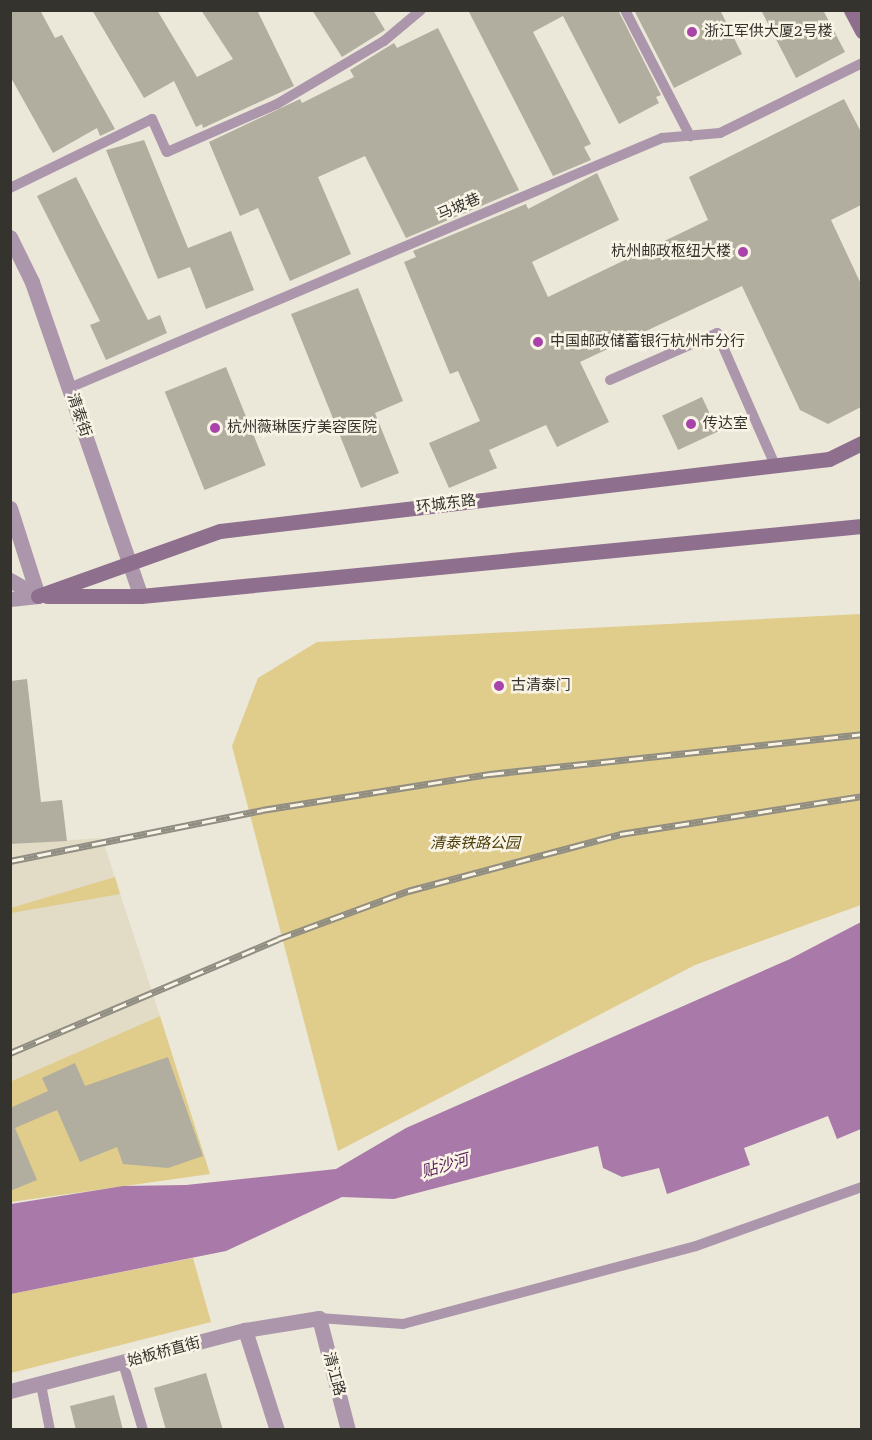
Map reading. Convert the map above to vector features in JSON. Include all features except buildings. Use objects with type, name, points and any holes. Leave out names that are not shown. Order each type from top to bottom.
[{"type":"main road","points":[[851,10],[861,32]]},
{"type":"main road","name":"环城东路","points":[[38,596],[130,561],[220,531],[829,459],[861,443]]},
{"type":"main road","points":[[801,532],[861,515]]},
{"type":"main road","points":[[801,532],[861,526]]},
{"type":"main road","name":"环城东路","points":[[38,596],[141,596],[801,532]]},
{"type":"street","name":"清泰街","points":[[10,237],[32,282],[141,596]]},
{"type":"street","points":[[10,508],[38,596]]},
{"type":"street","points":[[10,580],[38,596]]},
{"type":"street","name":"环城东路","points":[[10,599],[38,596]]},
{"type":"street","name":"始板桥直街","points":[[10,1391],[41,1385],[245,1330],[319,1318]]},
{"type":"street","name":"清江路","points":[[319,1318],[348,1430]]},
{"type":"street","points":[[245,1330],[277,1430]]},
{"type":"lane","points":[[10,188],[152,119],[168,152],[277,104],[384,41],[421,10]]},
{"type":"lane","points":[[625,10],[690,136]]},
{"type":"lane","name":"马坡巷","points":[[69,388],[662,138],[720,133],[861,63]]},
{"type":"lane","points":[[610,380],[717,333],[775,465]]},
{"type":"lane","points":[[319,1318],[403,1323],[696,1246],[861,1187]]},
{"type":"lane","points":[[123,1363],[143,1430]]},
{"type":"lane","points":[[41,1385],[50,1430]]},
{"type":"shaded area","points":[[102,838],[160,1016],[11,1082],[11,844]]},
{"type":"green space","name":"清泰铁路公园","points":[[861,614],[861,905],[695,965],[338,1151],[232,746],[258,678],[317,642]]},
{"type":"green space","points":[[115,877],[120,894],[11,913],[11,908]]},
{"type":"green space","points":[[160,1016],[210,1174],[11,1202],[10,1082]]},
{"type":"green space","points":[[193,1258],[211,1322],[11,1373],[11,1294]]},
{"type":"water","name":"贴沙河","points":[[861,922],[861,1129],[837,1139],[828,1116],[744,1148],[750,1165],[667,1194],[659,1168],[622,1177],[603,1168],[598,1146],[394,1199],[342,1197],[226,1251],[11,1294],[11,1204],[123,1186],[186,1185],[336,1169],[406,1128],[790,959]]},
{"type":"railway","points":[[10,861],[262,810],[490,774],[862,734]]},
{"type":"railway","points":[[10,1053],[278,939],[408,891],[620,834],[862,796]]},
{"type":"place","name":"浙江军供大厦2号楼","points":[[692,32]]},
{"type":"place","name":"杭州邮政枢纽大楼","points":[[743,252]]},
{"type":"place","name":"中国邮政储蓄银行杭州市分行","points":[[538,342]]},
{"type":"place","name":"传达室","points":[[691,424]]},
{"type":"place","name":"杭州薇琳医疗美容医院","points":[[215,428]]},
{"type":"place","name":"古清泰门","points":[[499,686]]}]
